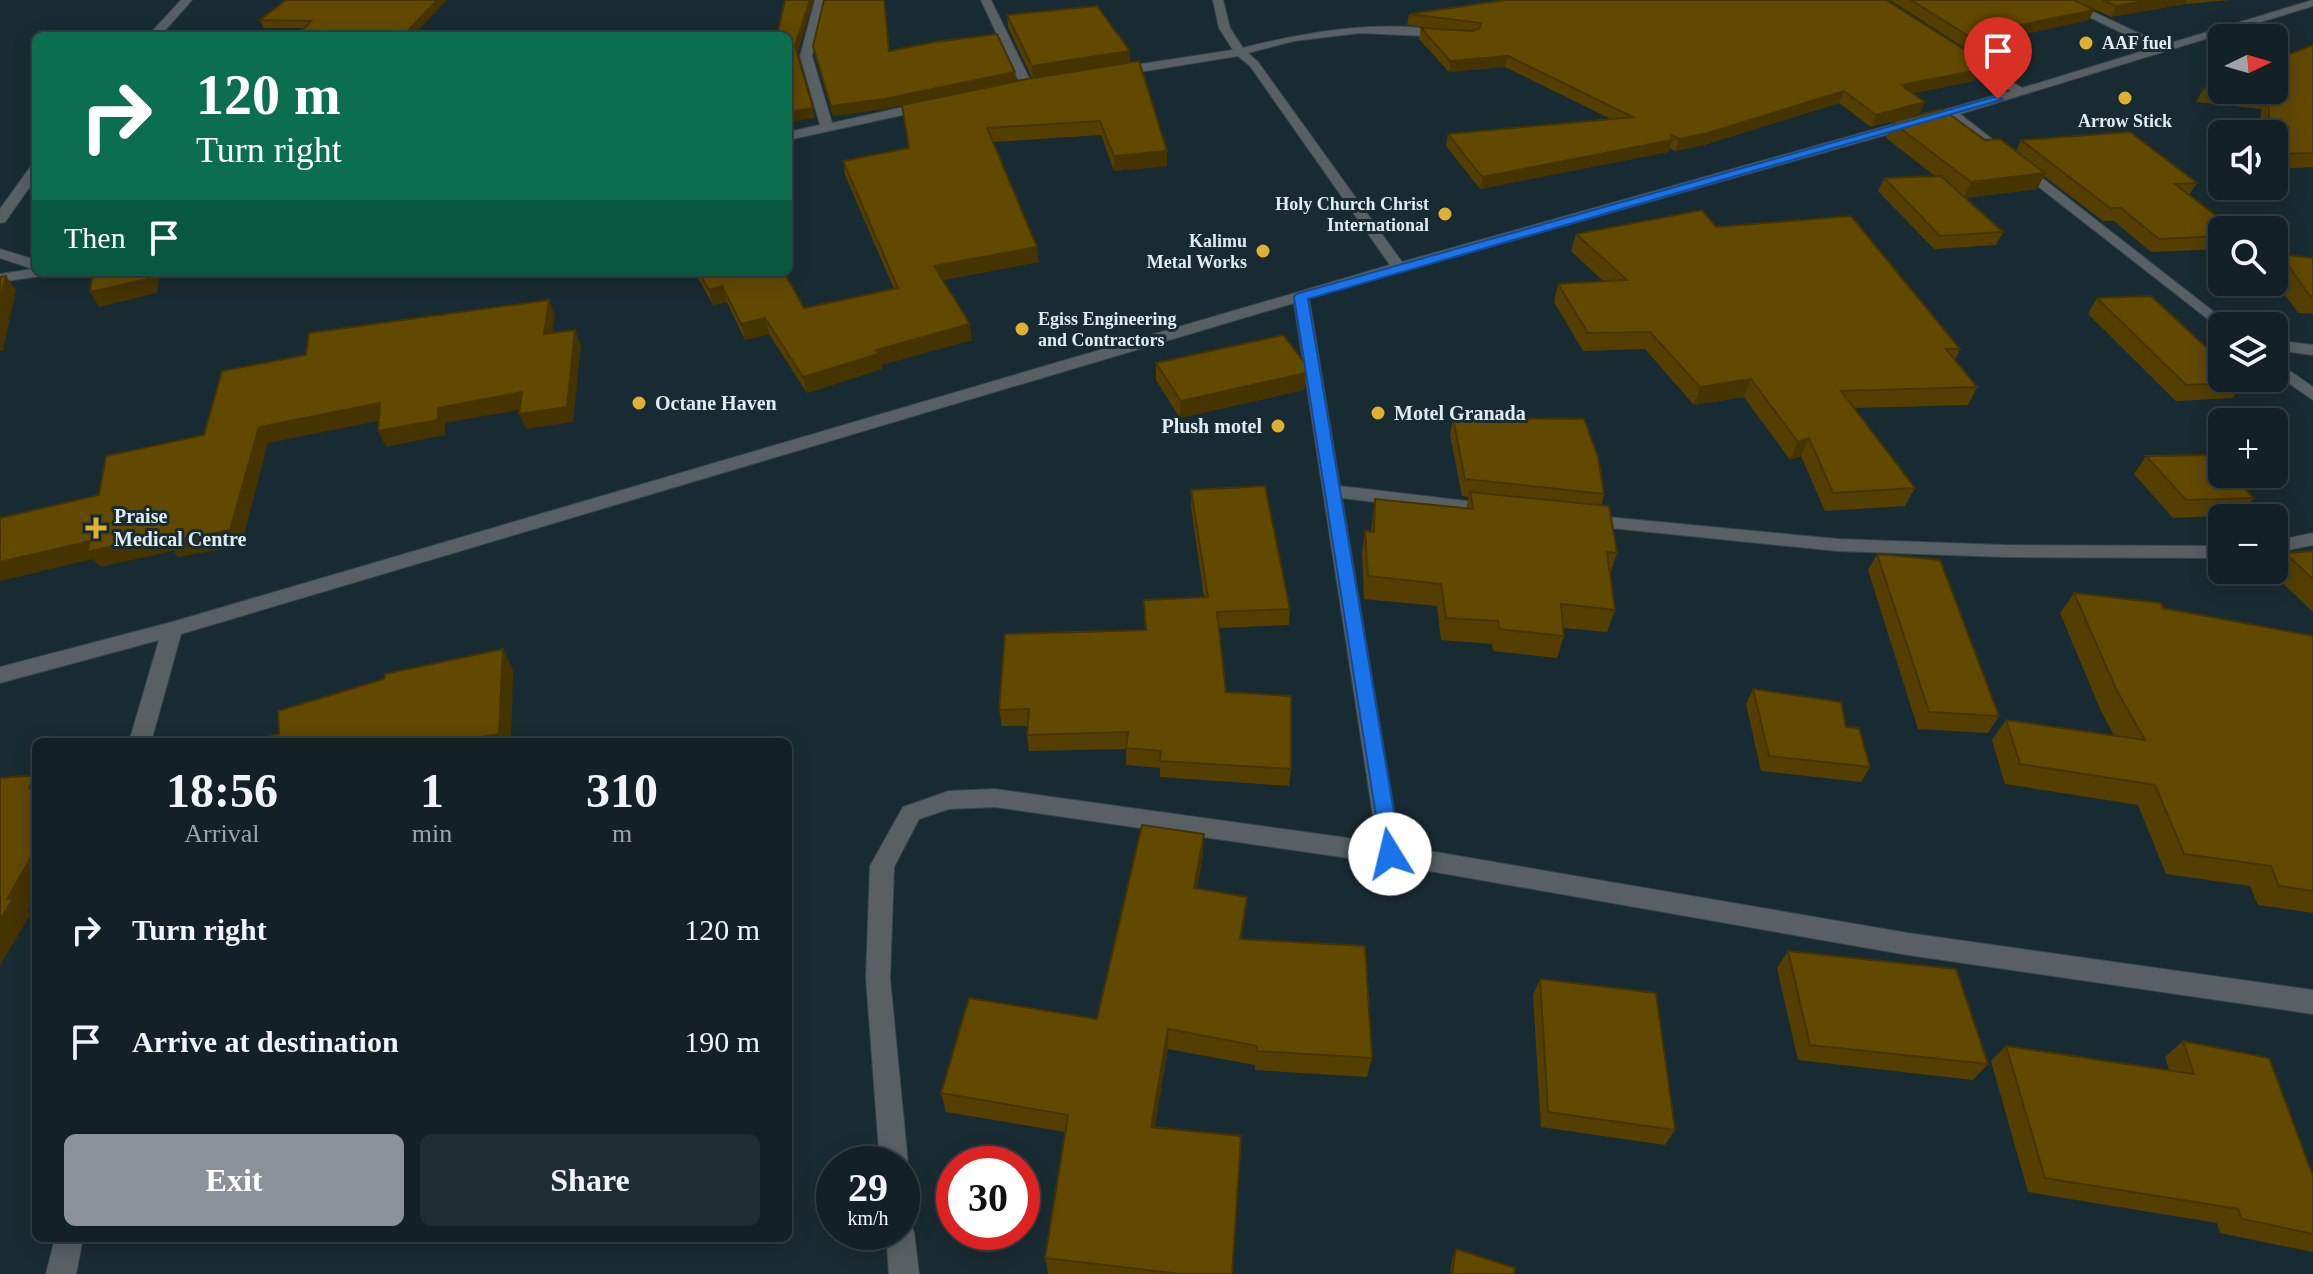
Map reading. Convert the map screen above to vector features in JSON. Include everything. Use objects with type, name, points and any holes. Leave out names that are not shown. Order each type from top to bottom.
[{"type":"street","points":[[158,32],[187,0]]},
{"type":"street","points":[[820,0],[801,56],[827,128]]},
{"type":"street","points":[[986,0],[1027,86]]},
{"type":"street","points":[[1218,0],[1221,23],[1239,52],[1254,64],[1399,267]]},
{"type":"street","points":[[2059,0],[2160,47]]},
{"type":"street","points":[[0,675],[172,629],[1399,267],[1951,113],[2313,3]]},
{"type":"street","points":[[1103,74],[1239,52],[1294,38],[1360,30],[1456,35]]},
{"type":"street","points":[[1948,46],[2021,92]]},
{"type":"street","points":[[1012,89],[1042,83]]},
{"type":"street","points":[[792,135],[935,104]]},
{"type":"street","points":[[1951,113],[2208,314]]},
{"type":"street","points":[[0,219],[32,175]]},
{"type":"street","points":[[0,253],[32,264]]},
{"type":"street","points":[[0,278],[32,273]]},
{"type":"street","points":[[1301,297],[1390,854]]},
{"type":"street","points":[[2288,347],[2313,350]]},
{"type":"street","points":[[2288,376],[2313,395]]},
{"type":"street","points":[[1333,491],[1515,513]]},
{"type":"street","points":[[1561,518],[1838,545],[2004,551],[2208,552]]},
{"type":"street","points":[[2288,544],[2313,539]]},
{"type":"street","points":[[141,738],[172,629]]},
{"type":"street","points":[[892,1146],[878,978],[882,866],[911,813],[949,800],[995,798],[1390,854],[1908,944],[2313,1002]]},
{"type":"street","points":[[61,1274],[68,1242]]},
{"type":"street","points":[[902,1250],[904,1274]]},
{"type":"building","points":[[286,0],[437,0],[407,32],[301,32],[311,21],[260,20]]},
{"type":"building","points":[[785,0],[810,0],[795,46],[813,108],[792,111],[792,32],[778,32]]},
{"type":"building","points":[[824,0],[884,0],[889,51],[997,34],[1015,72],[884,99],[831,106],[813,46]]},
{"type":"building","points":[[1506,0],[1886,0],[1979,59],[1979,70],[1901,85],[1925,102],[1876,115],[1844,91],[1708,133],[1679,139],[1671,135],[1672,140],[1482,177],[1448,134],[1633,117],[1508,56],[1450,61],[1421,28],[1473,31],[1480,28],[1481,23],[1409,14]]},
{"type":"building","points":[[1911,0],[2074,0],[2094,10],[1971,35],[1973,39]]},
{"type":"building","points":[[2103,0],[2151,0],[2116,6]]},
{"type":"building","points":[[1097,6],[1130,51],[1032,66],[1007,15]]},
{"type":"building","points":[[2313,45],[2313,153],[2288,154],[2288,120],[2269,120],[2269,104],[2288,104],[2288,55]]},
{"type":"building","points":[[1139,61],[1167,151],[1114,156],[1100,121],[987,128],[1037,247],[934,266],[970,324],[876,350],[879,354],[803,377],[765,318],[741,324],[722,286],[709,290],[701,276],[786,276],[804,308],[898,288],[843,161],[909,148],[902,105],[1027,79]]},
{"type":"building","points":[[1942,109],[1985,140],[2000,139],[2045,173],[1971,182],[1892,122]]},
{"type":"building","points":[[2130,132],[2197,183],[2175,184],[2217,216],[2208,216],[2208,237],[2159,239],[2121,208],[2110,208],[2021,140]]},
{"type":"building","points":[[1941,176],[2003,232],[1940,236],[1884,178]]},
{"type":"building","points":[[1702,210],[1716,227],[1851,216],[1960,349],[1946,349],[1977,387],[1841,391],[1915,488],[1833,493],[1809,438],[1798,442],[1751,379],[1700,387],[1650,332],[1588,333],[1558,284],[1627,280],[1576,234]]},
{"type":"building","points":[[2288,255],[2313,258],[2313,296],[2288,265]]},
{"type":"building","points":[[6,276],[0,300],[0,277]]},
{"type":"building","points":[[92,276],[148,276],[148,279],[90,292]]},
{"type":"building","points":[[2151,296],[2208,349],[2208,384],[2186,385],[2097,298]]},
{"type":"building","points":[[549,300],[544,334],[575,330],[567,407],[519,414],[522,392],[438,408],[438,420],[378,431],[380,403],[259,427],[230,530],[167,542],[169,534],[87,552],[90,541],[0,562],[0,518],[99,495],[106,456],[204,435],[222,371],[306,355],[309,333]]},
{"type":"building","points":[[1283,335],[1305,363],[1306,373],[1181,401],[1156,363]]},
{"type":"building","points":[[1453,418],[1584,419],[1598,457],[1604,494],[1465,479]]},
{"type":"building","points":[[2208,455],[2208,488],[2244,488],[2254,498],[2186,500],[2146,456]]},
{"type":"building","points":[[1265,486],[1290,609],[1217,612],[1226,692],[1291,696],[1291,769],[1160,761],[1161,751],[1126,748],[1128,732],[1027,735],[1029,709],[999,710],[1005,634],[1146,630],[1144,600],[1208,597],[1191,490]]},
{"type":"building","points":[[1470,492],[1609,506],[1617,553],[1607,552],[1615,610],[1561,604],[1564,636],[1499,629],[1498,621],[1446,618],[1441,584],[1368,576],[1365,531],[1374,532],[1375,499],[1473,509]]},
{"type":"building","points":[[2313,551],[2313,579],[2288,556],[2288,553]]},
{"type":"building","points":[[1877,554],[1940,560],[1999,716],[1929,712]]},
{"type":"building","points":[[2074,593],[2161,603],[2163,608],[2313,636],[2313,891],[2279,886],[2271,866],[2184,854],[2155,785],[2020,764],[2006,720],[2145,740],[2117,691]]},
{"type":"building","points":[[503,649],[499,734],[476,738],[262,738],[279,734],[278,711],[384,679],[385,674]]},
{"type":"building","points":[[1753,689],[1841,702],[1846,727],[1859,728],[1870,767],[1769,756]]},
{"type":"building","points":[[32,775],[29,788],[32,788],[32,856],[7,899],[13,899],[0,920],[0,778]]},
{"type":"building","points":[[1142,825],[1204,834],[1194,888],[1247,897],[1240,939],[1365,946],[1372,1058],[1257,1051],[1257,1046],[1168,1029],[1151,1127],[1241,1136],[1232,1274],[1181,1274],[1045,1258],[1068,1115],[941,1093],[969,998],[1097,1019]]},
{"type":"building","points":[[1788,951],[1956,969],[1988,1064],[1810,1045]]},
{"type":"building","points":[[1540,979],[1656,993],[1675,1130],[1548,1112]]},
{"type":"building","points":[[2183,1041],[2269,1058],[2313,1176],[2313,1234],[2242,1219],[2238,1209],[2045,1178],[2006,1046],[2194,1074]]},
{"type":"building","points":[[1456,1249],[1515,1268],[1514,1274],[1452,1274]]},
{"type":"place","name":"AAF fuel","points":[[2086,43]]},
{"type":"place","name":"Arrow Stick","points":[[2125,98]]},
{"type":"place","name":"Holy Church Christ International","points":[[1445,214]]},
{"type":"place","name":"Kalimu Metal Works","points":[[1263,251]]},
{"type":"place","name":"Egiss Engineering and Contractors","points":[[1022,329]]},
{"type":"place","name":"Octane Haven","points":[[639,403]]},
{"type":"place","name":"Motel Granada","points":[[1378,413]]},
{"type":"place","name":"Plush motel","points":[[1278,426]]},
{"type":"place","name":"Praise Medical Centre","points":[[96,528]]},
{"type":"route","points":[[1390,854],[1301,297],[1998,99]]}]
